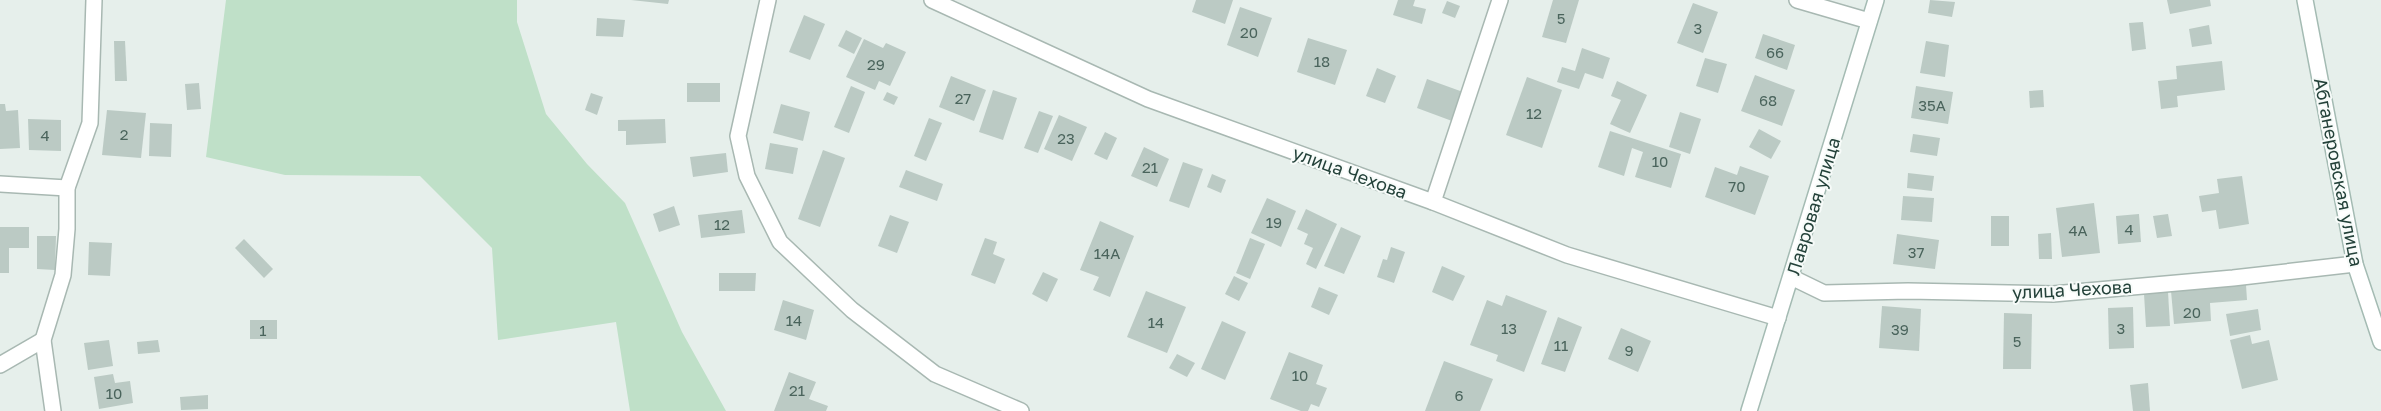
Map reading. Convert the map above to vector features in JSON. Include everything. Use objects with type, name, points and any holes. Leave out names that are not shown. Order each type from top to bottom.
[{"type":"street","points":[[54,411],[43,340],[63,275],[67,229],[67,188],[90,123],[94,0]]},
{"type":"street","points":[[768,0],[738,136],[747,176],[780,242],[852,310],[935,374],[1021,411]]},
{"type":"street","name":"улица Чехова","points":[[932,0],[1148,99],[1433,202],[1566,256],[1778,318]]},
{"type":"street","points":[[1433,202],[1500,0]]},
{"type":"street","points":[[1797,0],[1869,22]]},
{"type":"street","name":"Лавровая улица","points":[[1749,411],[1876,0]]},
{"type":"street","name":"Абганеровская улица","points":[[2305,0],[2355,264],[2381,342]]},
{"type":"street","points":[[0,184],[67,188]]},
{"type":"street","name":"улица Чехова","points":[[1791,276],[1824,293],[1908,291],[2053,294],[2233,278],[2355,264]]},
{"type":"street","points":[[0,365],[43,340]]},
{"type":"green space","points":[[226,0],[517,0],[517,22],[546,114],[587,164],[625,203],[682,332],[726,411],[630,411],[616,322],[498,340],[492,248],[420,176],[285,175],[206,157]]},
{"type":"building","points":[[631,0],[669,0],[668,4]]},
{"type":"building","points":[[1196,0],[1233,0],[1225,24],[1192,12]]},
{"type":"building","points":[[1398,0],[1415,0],[1413,6],[1426,9],[1422,24],[1393,15]]},
{"type":"building","points":[[1553,0],[1579,0],[1566,43],[1542,37]]},
{"type":"building","points":[[1930,0],[1955,2],[1952,17],[1928,13]]},
{"type":"building","points":[[2167,0],[2210,0],[2211,6],[2170,14]]},
{"type":"building","points":[[1447,1],[1460,6],[1455,18],[1442,13]]},
{"type":"building","points":[[1693,3],[1718,12],[1703,53],[1677,43]]},
{"type":"building","points":[[1240,7],[1272,18],[1258,57],[1227,45]]},
{"type":"building","points":[[804,15],[825,24],[810,60],[789,52]]},
{"type":"building","points":[[597,18],[625,20],[623,37],[596,36]]},
{"type":"building","points":[[2143,22],[2146,49],[2132,51],[2129,23]]},
{"type":"building","points":[[2209,25],[2212,44],[2192,47],[2189,29]]},
{"type":"building","points":[[846,30],[862,38],[854,54],[838,46]]},
{"type":"building","points":[[1763,34],[1795,45],[1787,70],[1755,58]]},
{"type":"building","points":[[1308,38],[1347,50],[1335,85],[1297,72]]},
{"type":"building","points":[[864,39],[883,48],[886,43],[906,52],[890,86],[879,81],[875,90],[846,77]]},
{"type":"building","points":[[114,41],[125,41],[127,81],[115,81]]},
{"type":"building","points":[[1926,41],[1949,45],[1945,77],[1920,73]]},
{"type":"building","points":[[1582,48],[1610,58],[1603,79],[1585,73],[1579,89],[1557,82],[1562,67],[1575,71]]},
{"type":"building","points":[[1705,58],[1727,64],[1718,93],[1696,86]]},
{"type":"building","points":[[2222,61],[2225,90],[2177,96],[2178,107],[2161,109],[2158,81],[2177,79],[2176,66]]},
{"type":"building","points":[[1377,68],[1396,76],[1385,103],[1366,96]]},
{"type":"building","points":[[1755,75],[1795,90],[1782,126],[1741,111]]},
{"type":"building","points":[[951,76],[986,90],[974,121],[939,107]]},
{"type":"building","points":[[1527,77],[1562,90],[1542,148],[1506,135]]},
{"type":"building","points":[[1427,79],[1463,92],[1452,121],[1417,108]]},
{"type":"building","points":[[1617,81],[1647,95],[1630,133],[1610,124],[1621,100],[1611,96]]},
{"type":"building","points":[[199,83],[201,109],[187,110],[185,84]]},
{"type":"building","points":[[687,83],[720,83],[720,102],[687,102]]},
{"type":"building","points":[[851,86],[865,92],[849,133],[834,127]]},
{"type":"building","points":[[1916,86],[1953,92],[1948,124],[1911,118]]},
{"type":"building","points":[[993,90],[1017,98],[1003,140],[979,132]]},
{"type":"building","points":[[2043,90],[2044,107],[2030,108],[2029,91]]},
{"type":"building","points":[[887,92],[898,97],[894,105],[883,100]]},
{"type":"building","points":[[591,93],[603,97],[597,115],[585,110]]},
{"type":"building","points":[[0,104],[5,104],[6,111],[18,110],[20,148],[0,149]]},
{"type":"building","points":[[781,104],[810,112],[803,141],[773,133]]},
{"type":"building","points":[[107,110],[146,113],[141,158],[102,155]]},
{"type":"building","points":[[1039,111],[1053,116],[1038,153],[1024,148]]},
{"type":"building","points":[[1680,112],[1701,119],[1690,154],[1669,147]]},
{"type":"building","points":[[1059,115],[1087,127],[1072,161],[1044,149]]},
{"type":"building","points":[[929,118],[942,123],[926,161],[914,156]]},
{"type":"building","points":[[28,119],[61,120],[61,151],[29,150]]},
{"type":"building","points":[[665,119],[666,143],[626,145],[626,131],[618,131],[618,120]]},
{"type":"building","points":[[150,123],[172,124],[171,157],[149,156]]},
{"type":"building","points":[[1759,129],[1781,141],[1771,159],[1749,147]]},
{"type":"building","points":[[1610,131],[1681,154],[1671,188],[1635,177],[1643,152],[1632,148],[1624,176],[1598,167]]},
{"type":"building","points":[[1105,132],[1117,138],[1107,160],[1094,154]]},
{"type":"building","points":[[1913,134],[1940,138],[1937,156],[1910,152]]},
{"type":"building","points":[[770,143],[798,148],[793,174],[765,169]]},
{"type":"building","points":[[1144,147],[1169,159],[1157,187],[1131,176]]},
{"type":"building","points":[[823,150],[845,158],[820,227],[798,219]]},
{"type":"building","points":[[726,153],[728,172],[693,177],[690,157]]},
{"type":"building","points":[[1183,162],[1203,169],[1189,208],[1169,201]]},
{"type":"building","points":[[1740,166],[1769,176],[1755,215],[1705,197],[1715,167],[1737,175]]},
{"type":"building","points":[[906,170],[943,184],[937,201],[899,187]]},
{"type":"building","points":[[1908,173],[1934,176],[1932,191],[1907,188]]},
{"type":"building","points":[[1212,174],[1226,180],[1221,193],[1207,187]]},
{"type":"building","points":[[2242,176],[2249,224],[2219,229],[2216,210],[2202,212],[2199,196],[2219,193],[2217,179]]},
{"type":"building","points":[[1903,196],[1934,198],[1932,222],[1901,220]]},
{"type":"building","points":[[1267,198],[1296,211],[1281,247],[1251,233]]},
{"type":"building","points":[[2094,203],[2100,253],[2062,257],[2056,208]]},
{"type":"building","points":[[674,206],[680,225],[659,232],[653,214]]},
{"type":"building","points":[[1306,209],[1337,224],[1316,269],[1306,264],[1313,248],[1304,244],[1308,234],[1297,229]]},
{"type":"building","points":[[742,210],[745,233],[701,238],[698,215]]},
{"type":"building","points":[[2139,214],[2141,242],[2118,244],[2116,216]]},
{"type":"building","points":[[2168,214],[2172,236],[2157,238],[2153,216]]},
{"type":"building","points":[[890,215],[909,222],[897,253],[878,246]]},
{"type":"building","points":[[1991,216],[2009,216],[2009,246],[1991,246]]},
{"type":"building","points":[[1100,221],[1134,236],[1110,297],[1093,290],[1099,277],[1080,270]]},
{"type":"building","points":[[0,227],[29,227],[29,248],[9,248],[9,273],[0,273]]},
{"type":"building","points":[[1341,227],[1361,236],[1344,274],[1324,266]]},
{"type":"building","points":[[2051,233],[2052,259],[2039,259],[2038,234]]},
{"type":"building","points":[[1897,234],[1939,240],[1935,269],[1893,264]]},
{"type":"building","points":[[37,236],[56,236],[55,270],[37,269]]},
{"type":"building","points":[[985,238],[997,242],[993,254],[1005,259],[995,284],[971,275]]},
{"type":"building","points":[[1250,238],[1265,244],[1250,279],[1236,273]]},
{"type":"building","points":[[244,239],[273,269],[264,278],[235,248]]},
{"type":"building","points":[[89,242],[112,243],[110,276],[88,275]]},
{"type":"building","points":[[1391,247],[1405,252],[1394,283],[1377,277],[1383,259],[1387,260]]},
{"type":"building","points":[[1442,266],[1465,276],[1453,301],[1432,292]]},
{"type":"building","points":[[1043,272],[1058,279],[1047,302],[1032,294]]},
{"type":"building","points":[[719,273],[756,273],[755,291],[719,291]]},
{"type":"building","points":[[1234,276],[1248,283],[1239,301],[1225,294]]},
{"type":"building","points":[[2246,285],[2247,300],[2210,303],[2211,321],[2174,324],[2171,291]]},
{"type":"building","points":[[1319,287],[1338,295],[1329,315],[1311,307]]},
{"type":"building","points":[[1146,291],[1186,307],[1167,353],[1127,337]]},
{"type":"building","points":[[2168,292],[2170,326],[2146,327],[2144,294]]},
{"type":"building","points":[[1506,295],[1547,311],[1524,372],[1496,361],[1498,355],[1470,345],[1487,300],[1502,306]]},
{"type":"building","points":[[783,300],[814,310],[806,340],[774,330]]},
{"type":"building","points":[[1882,306],[1921,309],[1919,351],[1879,348]]},
{"type":"building","points":[[2133,307],[2134,348],[2109,349],[2108,308]]},
{"type":"building","points":[[2258,309],[2261,330],[2230,336],[2226,314]]},
{"type":"building","points":[[2004,313],[2032,314],[2031,369],[2003,369]]},
{"type":"building","points":[[1558,317],[1582,327],[1565,372],[1541,364]]},
{"type":"building","points":[[250,320],[277,320],[277,339],[250,339]]},
{"type":"building","points":[[1222,321],[1246,332],[1225,380],[1201,369]]},
{"type":"building","points":[[1621,328],[1651,341],[1638,372],[1608,359]]},
{"type":"building","points":[[2250,335],[2252,344],[2269,340],[2278,380],[2242,389],[2230,340]]},
{"type":"building","points":[[109,340],[113,366],[88,370],[84,343]]},
{"type":"building","points":[[158,340],[160,352],[138,354],[137,342]]},
{"type":"building","points":[[1289,352],[1323,365],[1316,384],[1327,388],[1319,407],[1311,404],[1308,411],[1301,411],[1270,399]]},
{"type":"building","points":[[1177,354],[1195,363],[1187,377],[1169,368]]},
{"type":"building","points":[[1444,361],[1493,379],[1480,411],[1425,411]]},
{"type":"building","points":[[789,372],[816,382],[809,399],[828,406],[826,411],[774,411]]},
{"type":"building","points":[[113,374],[115,383],[130,381],[133,403],[99,409],[94,377]]},
{"type":"building","points":[[2148,383],[2150,411],[2133,411],[2130,385]]},
{"type":"building","points":[[208,395],[208,409],[181,410],[180,397]]}]
